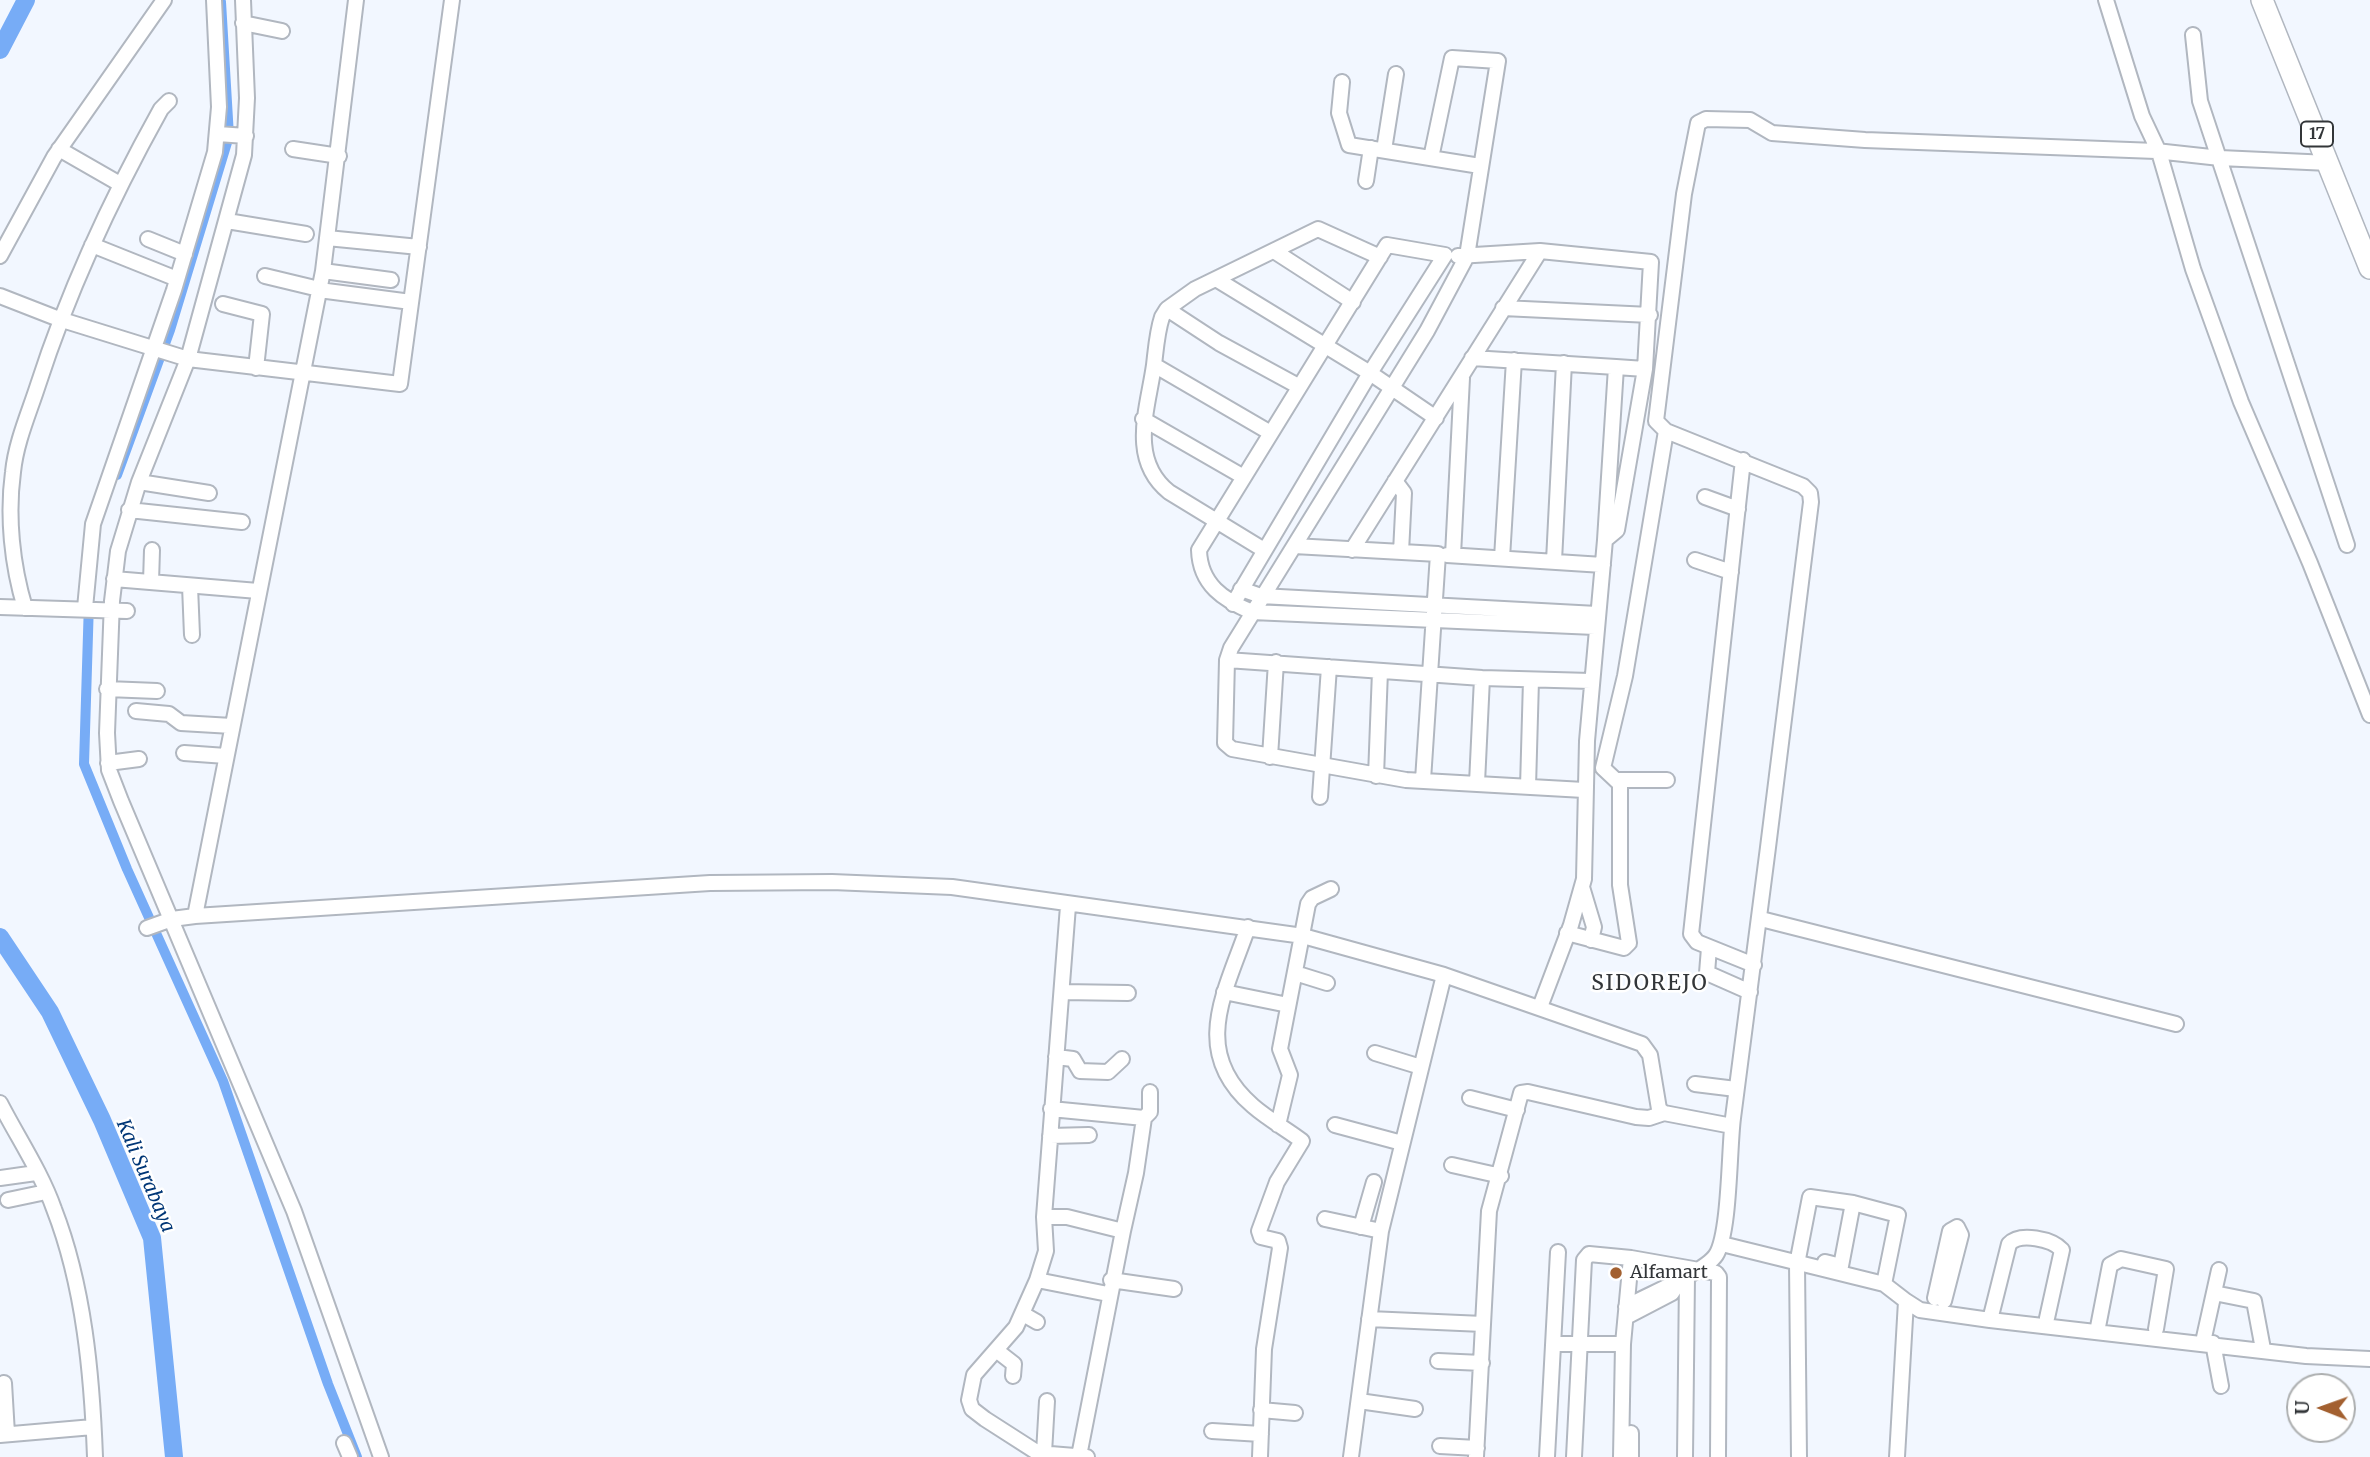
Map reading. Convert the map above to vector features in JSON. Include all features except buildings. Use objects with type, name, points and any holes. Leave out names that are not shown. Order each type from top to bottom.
[{"type":"highway","name":"17","points":[[2262,0],[2334,168],[2370,243]]},
{"type":"highway","name":"17","points":[[2273,0],[2370,268]]},
{"type":"street","points":[[0,256],[59,149],[164,0]]},
{"type":"street","points":[[86,608],[93,524],[155,350],[209,178],[219,134],[214,0]]},
{"type":"street","points":[[243,0],[244,155],[227,221],[184,358],[129,510],[114,579],[116,610],[107,689],[108,763],[170,920],[294,1211],[381,1457]]},
{"type":"street","points":[[195,916],[323,271],[356,0]]},
{"type":"street","points":[[0,296],[59,319],[184,358],[304,375],[400,384],[452,0]]},
{"type":"street","points":[[2106,0],[2193,269],[2241,402],[2311,563],[2370,715]]},
{"type":"street","points":[[243,23],[282,30]]},
{"type":"street","points":[[2193,35],[2200,101],[2347,545]]},
{"type":"street","points":[[1431,158],[1450,60],[1454,57],[1495,59],[1499,63],[1499,70],[1446,298],[1261,596],[1227,660],[1225,743],[1232,749],[1376,776],[1584,790]]},
{"type":"street","points":[[1366,181],[1378,149],[1396,74]]},
{"type":"street","points":[[1342,82],[1339,113],[1347,142],[1352,146],[1476,165]]},
{"type":"street","points":[[25,608],[18,581],[12,525],[13,467],[59,319],[120,184],[161,109],[169,101]]},
{"type":"street","points":[[1685,1457],[1705,1261],[1732,1126],[1761,919],[1811,502],[1810,493],[1803,486],[1657,425],[1684,194],[1696,126],[1701,120],[1750,120],[1772,133],[1865,140],[2154,151],[2334,168]]},
{"type":"street","points":[[219,134],[243,135]]},
{"type":"street","points":[[59,149],[120,184]]},
{"type":"street","points":[[293,149],[339,156]]},
{"type":"street","points":[[227,221],[306,234]]},
{"type":"street","points":[[1264,550],[1169,492],[1157,480],[1144,452],[1143,419],[1158,330],[1167,309],[1216,279],[1322,229],[1380,257]]},
{"type":"street","points":[[327,238],[419,247]]},
{"type":"street","points":[[148,239],[185,254]]},
{"type":"street","points":[[92,244],[177,279]]},
{"type":"street","points":[[1436,612],[1252,612],[1233,604],[1212,589],[1198,555],[1269,432],[1390,245],[1457,256],[1540,251],[1649,261],[1650,315],[1645,369],[1617,530],[1605,540]]},
{"type":"street","points":[[1274,251],[1353,302]]},
{"type":"street","points":[[1352,550],[1540,251]]},
{"type":"street","points":[[1233,604],[1370,373],[1457,256]]},
{"type":"street","points":[[323,271],[391,280]]},
{"type":"street","points":[[265,276],[319,290],[411,302]]},
{"type":"street","points":[[1216,279],[1391,385],[1436,418]]},
{"type":"street","points":[[223,304],[262,314],[256,368]]},
{"type":"street","points":[[1503,308],[1650,315]]},
{"type":"street","points":[[1167,309],[1219,343],[1298,386]]},
{"type":"street","points":[[1472,358],[1645,369]]},
{"type":"street","points":[[1502,558],[1514,360]]},
{"type":"street","points":[[1554,561],[1564,363]]},
{"type":"street","points":[[1154,365],[1269,432]]},
{"type":"street","points":[[1540,1007],[1582,887],[1586,856],[1584,790],[1616,367]]},
{"type":"street","points":[[1423,780],[1436,612],[1446,555],[1463,374]]},
{"type":"street","points":[[1143,419],[1242,476]]},
{"type":"street","points":[[1603,768],[1625,676],[1666,431]]},
{"type":"street","points":[[1743,460],[1691,934],[1693,939],[1709,948],[1754,965]]},
{"type":"street","points":[[1395,481],[1404,493],[1401,552]]},
{"type":"street","points":[[138,482],[209,493]]},
{"type":"street","points":[[1705,496],[1738,509]]},
{"type":"street","points":[[129,510],[242,522]]},
{"type":"street","points":[[1294,546],[1603,565]]},
{"type":"street","points":[[151,582],[152,550]]},
{"type":"street","points":[[1695,560],[1731,572]]},
{"type":"street","points":[[114,579],[258,591]]},
{"type":"street","points":[[190,586],[192,635]]},
{"type":"street","points":[[1241,589],[1261,596],[1436,612],[1596,621]]},
{"type":"street","points":[[0,607],[116,610]]},
{"type":"street","points":[[1227,660],[1482,678],[1591,681]]},
{"type":"street","points":[[1270,757],[1276,663]]},
{"type":"street","points":[[1320,797],[1329,667]]},
{"type":"street","points":[[1376,776],[1380,671]]},
{"type":"street","points":[[1477,783],[1482,678]]},
{"type":"street","points":[[1528,787],[1531,680]]},
{"type":"street","points":[[107,689],[158,691]]},
{"type":"street","points":[[136,711],[169,714],[181,723],[232,726]]},
{"type":"street","points":[[184,753],[226,757]]},
{"type":"street","points":[[108,763],[139,759]]},
{"type":"street","points":[[1586,764],[1603,768],[1618,780],[1667,780]]},
{"type":"street","points":[[1567,933],[1624,948],[1629,943],[1620,885],[1618,780]]},
{"type":"street","points":[[149,927],[195,916],[634,887],[832,882],[952,887],[1069,906],[1245,926],[1303,936],[1444,975],[1642,1044],[1650,1055],[1657,1104],[1664,1113]]},
{"type":"street","points":[[1582,887],[1594,927],[1591,940]]},
{"type":"street","points":[[1278,1125],[1289,1083],[1280,1049],[1308,904],[1312,898],[1331,889]]},
{"type":"street","points":[[1069,906],[1051,1109],[1044,1219],[1046,1244],[1037,1280],[1023,1314],[1016,1327],[970,1384],[968,1394],[972,1409],[1044,1453],[1088,1457]]},
{"type":"street","points":[[1761,919],[2176,1024]]},
{"type":"street","points":[[1245,926],[1215,1030],[1223,1066],[1233,1084],[1252,1105],[1278,1125],[1298,1147],[1277,1182],[1259,1231],[1261,1237],[1278,1241],[1280,1248],[1264,1349],[1260,1457]]},
{"type":"street","points":[[1709,948],[1707,973],[1750,992]]},
{"type":"street","points":[[1295,973],[1327,983]]},
{"type":"street","points":[[1352,1457],[1381,1231],[1444,975]]},
{"type":"street","points":[[1062,992],[1128,993]]},
{"type":"street","points":[[1224,992],[1289,1005]]},
{"type":"street","points":[[1375,1052],[1421,1067]]},
{"type":"street","points":[[1056,1057],[1073,1059],[1080,1071],[1108,1072],[1122,1059]]},
{"type":"street","points":[[1695,1084],[1736,1089]]},
{"type":"street","points":[[1440,1446],[1477,1452],[1489,1215],[1523,1091],[1636,1117],[1649,1118],[1664,1113],[1732,1126]]},
{"type":"street","points":[[1079,1456],[1110,1287],[1136,1173],[1143,1118],[1150,1112],[1150,1092]]},
{"type":"street","points":[[1470,1098],[1517,1110]]},
{"type":"street","points":[[0,1103],[46,1192],[64,1235],[79,1296],[95,1457]]},
{"type":"street","points":[[1051,1109],[1143,1118]]},
{"type":"street","points":[[1335,1125],[1402,1143]]},
{"type":"street","points":[[1050,1136],[1089,1135]]},
{"type":"street","points":[[1452,1165],[1501,1176]]},
{"type":"street","points":[[0,1178],[36,1172]]},
{"type":"street","points":[[1362,1227],[1374,1182]]},
{"type":"street","points":[[8,1200],[46,1192]]},
{"type":"street","points":[[1800,1457],[1798,1260],[1810,1197],[1853,1203],[1898,1215],[1885,1280]]},
{"type":"street","points":[[1842,1266],[1853,1203]]},
{"type":"street","points":[[1044,1219],[1067,1217],[1122,1233]]},
{"type":"street","points":[[1325,1219],[1381,1231]]},
{"type":"street","points":[[1991,1316],[2009,1244],[2022,1237],[2056,1244],[2062,1250],[2047,1318]]},
{"type":"street","points":[[1547,1457],[1558,1252]]},
{"type":"street","points":[[1574,1457],[1585,1255],[1705,1261],[1798,1260],[1842,1266],[1885,1280],[1913,1302],[1946,1305],[1991,1316],[2262,1345],[2306,1356],[2370,1359]]},
{"type":"street","points":[[1621,1457],[1630,1258]]},
{"type":"street","points":[[2098,1328],[2110,1265],[2120,1259],[2166,1269],[2156,1328]]},
{"type":"street","points":[[1798,1260],[1885,1280]]},
{"type":"street","points":[[1629,1310],[1659,1294],[1674,1292],[1705,1261]]},
{"type":"street","points":[[1705,1261],[1719,1277],[1718,1457]]},
{"type":"street","points":[[2219,1270],[2207,1340],[2221,1386]]},
{"type":"street","points":[[1037,1280],[1110,1287],[1174,1289]]},
{"type":"street","points":[[2214,1293],[2254,1301],[2262,1345]]},
{"type":"street","points":[[1913,1302],[1946,1305]]},
{"type":"street","points":[[1897,1457],[1913,1302]]},
{"type":"street","points":[[1629,1310],[1623,1345],[1627,1361],[1631,1457]]},
{"type":"street","points":[[1023,1314],[1037,1322]]},
{"type":"street","points":[[1991,1316],[2047,1318],[2098,1328],[2156,1328],[2207,1340]]},
{"type":"street","points":[[1369,1319],[1483,1324]]},
{"type":"street","points":[[1555,1344],[1623,1345]]},
{"type":"street","points":[[996,1350],[1014,1364],[1013,1376]]},
{"type":"street","points":[[1438,1361],[1482,1363]]},
{"type":"street","points":[[4,1383],[4,1434],[93,1427]]},
{"type":"street","points":[[1044,1453],[1047,1401]]},
{"type":"street","points":[[1359,1401],[1415,1409]]},
{"type":"street","points":[[1261,1410],[1295,1412]]},
{"type":"street","points":[[1212,1431],[1261,1434]]},
{"type":"waterway","name":"Kali Surabaya","points":[[0,50],[26,0]]},
{"type":"waterway","points":[[117,475],[170,330],[229,136],[221,2]]},
{"type":"waterway","points":[[89,602],[84,764],[127,869],[223,1081],[328,1384],[357,1457]]},
{"type":"waterway","name":"Kali Surabaya","points":[[0,937],[50,1012],[102,1120],[152,1238],[174,1457]]},
{"type":"place","name":"Alfamart","points":[[1616,1273]]},
{"type":"district","name":"SIDOREJO","points":[[1650,984]]}]
